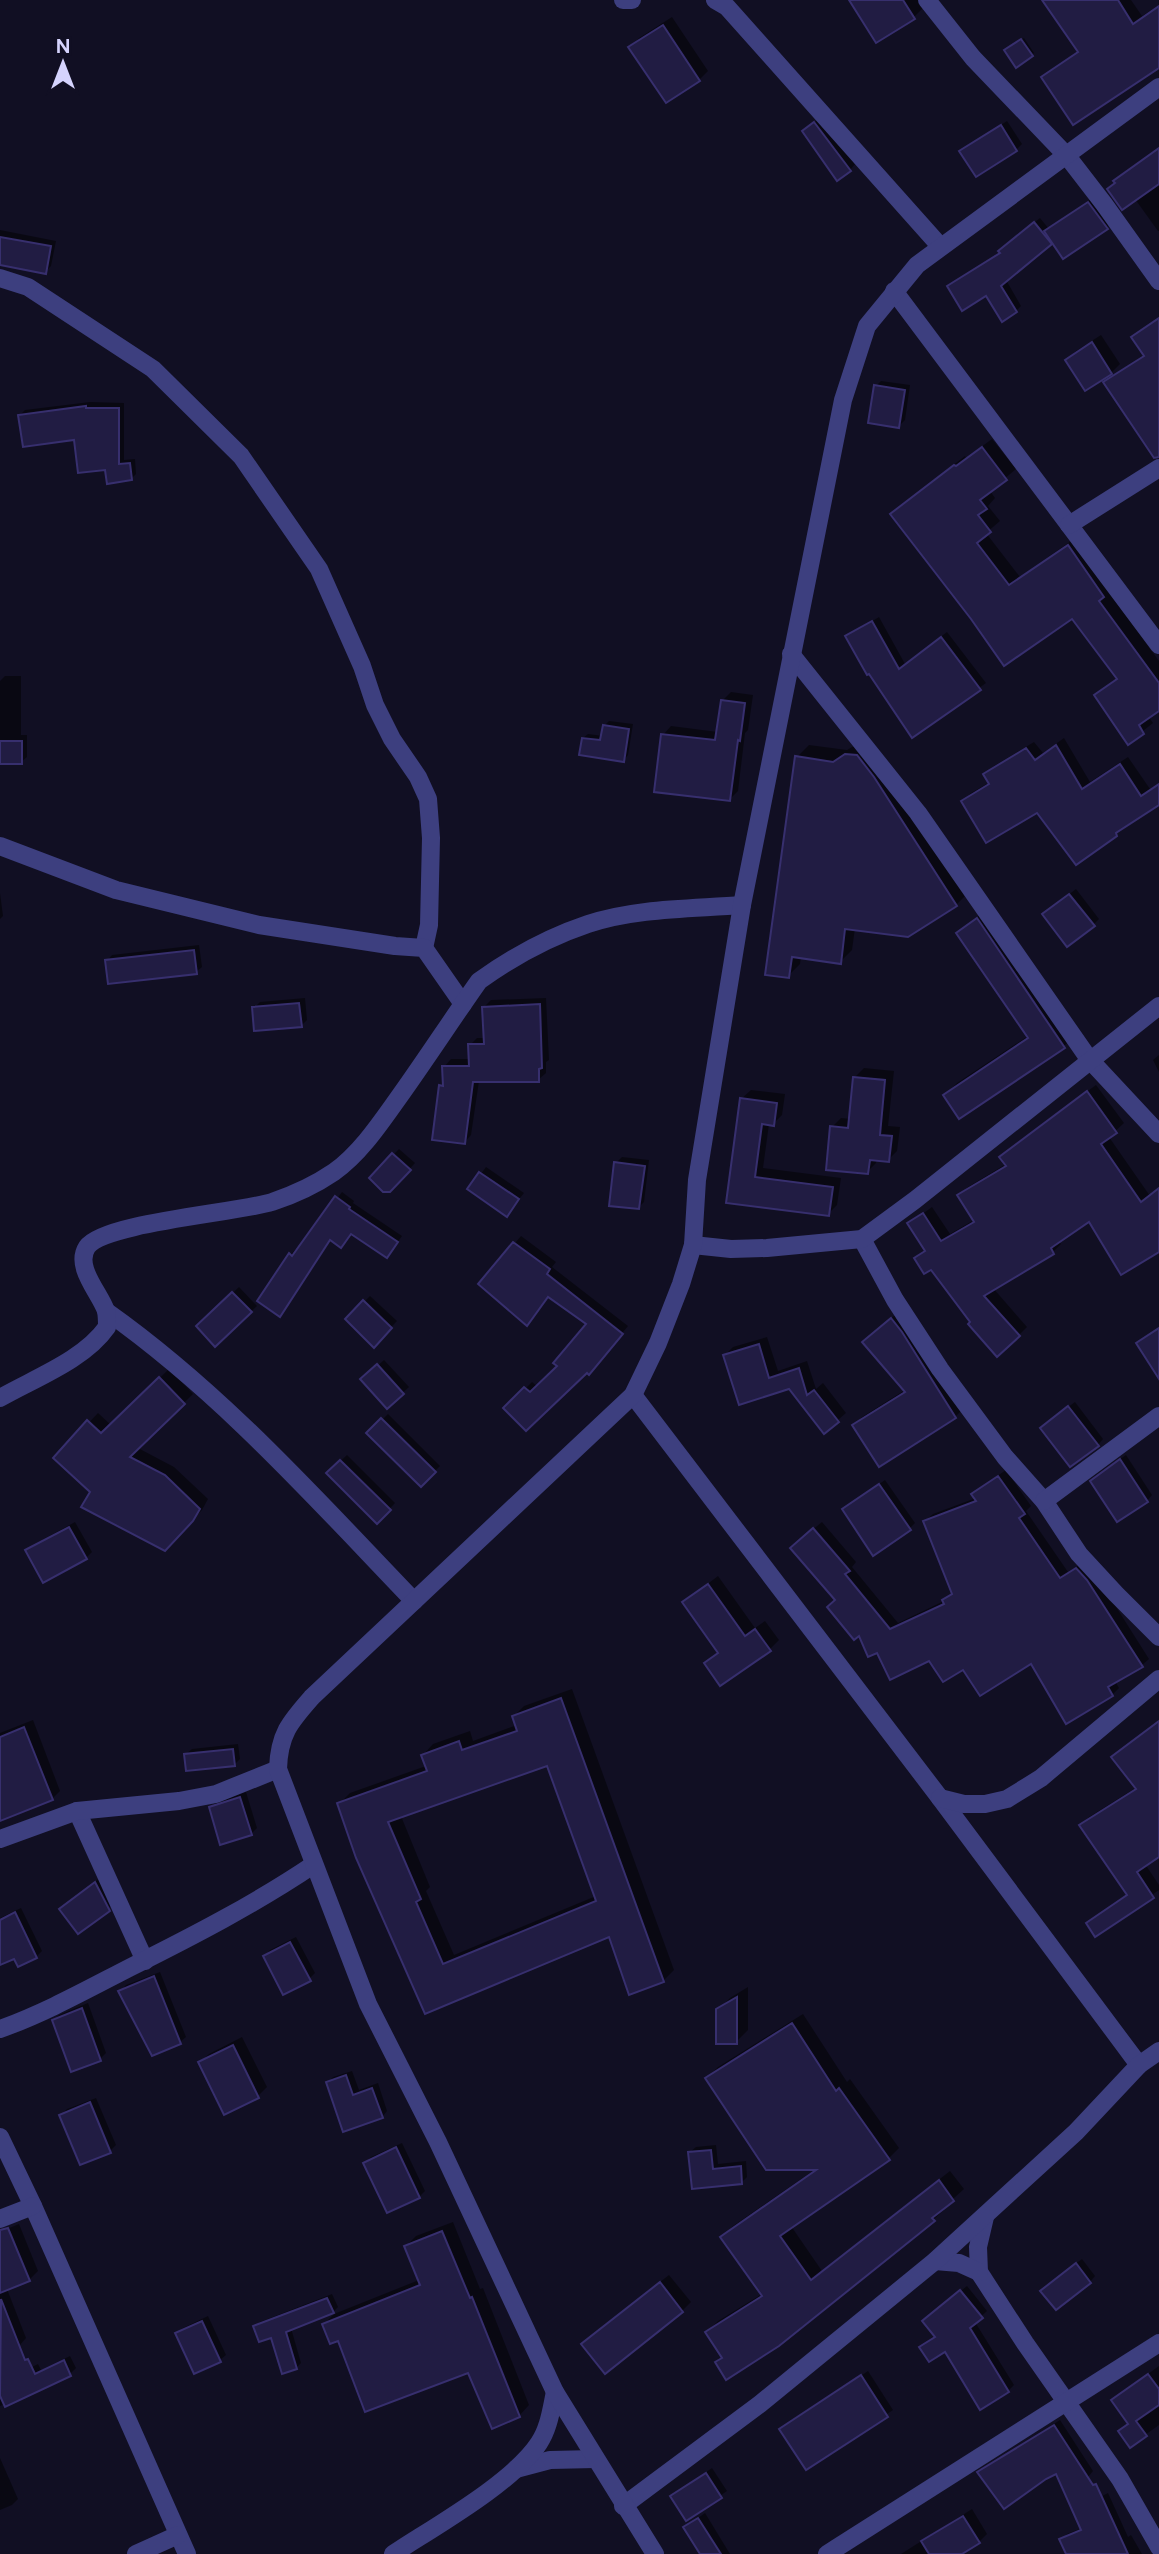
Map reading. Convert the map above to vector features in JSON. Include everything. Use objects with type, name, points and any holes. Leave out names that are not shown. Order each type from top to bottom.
[{"type":"street","points":[[623,0],[632,0]]},
{"type":"street","points":[[716,0],[727,7],[940,246]]},
{"type":"street","points":[[927,0],[973,58],[1067,156],[1159,281]]},
{"type":"street","points":[[655,2554],[555,2392],[438,2142],[368,2004],[278,1769],[280,1743],[288,1724],[312,1698],[634,1395],[681,1284],[692,1245],[699,1166],[742,905],[843,400],[867,326],[917,265],[940,246],[1159,87]]},
{"type":"street","points":[[0,278],[28,287],[153,369],[241,456],[319,569],[362,666],[375,705],[428,799],[431,838],[429,925],[424,948],[463,1004]]},
{"type":"street","points":[[894,291],[1159,645]]},
{"type":"street","points":[[1069,525],[1159,468]]},
{"type":"street","points":[[791,654],[918,813],[1089,1059],[1159,1135]]},
{"type":"street","points":[[0,846],[116,890],[259,925],[424,948]]},
{"type":"street","points":[[414,1601],[221,1403],[142,1336],[106,1311],[94,1290],[83,1258],[87,1246],[102,1236],[127,1228],[237,1211],[271,1202],[302,1191],[336,1171],[373,1133],[479,981],[503,964],[589,924],[644,912],[742,905]]},
{"type":"street","points":[[692,1245],[731,1249],[767,1248],[863,1239],[1159,1006]]},
{"type":"street","points":[[863,1239],[895,1300],[940,1369],[1006,1457],[1044,1501],[1079,1554],[1159,1637]]},
{"type":"street","points":[[0,1398],[80,1354],[97,1341],[107,1327],[106,1311]]},
{"type":"street","points":[[634,1395],[1139,2065]]},
{"type":"street","points":[[1044,1501],[1159,1416]]},
{"type":"street","points":[[940,1798],[964,1804],[985,1804],[1007,1799],[1041,1778],[1159,1679]]},
{"type":"street","points":[[0,1839],[77,1811],[179,1801],[216,1794],[278,1769]]},
{"type":"street","points":[[77,1811],[145,1961]]},
{"type":"street","points":[[0,2029],[68,2000],[145,1961],[268,1895],[313,1865]]},
{"type":"street","points":[[624,2506],[760,2404],[935,2261],[1076,2132],[1139,2065],[1159,2051]]},
{"type":"street","points":[[0,2137],[187,2554]]},
{"type":"street","points":[[0,2219],[33,2206]]},
{"type":"street","points":[[985,2217],[978,2247],[979,2272],[1120,2479],[1159,2547]]},
{"type":"street","points":[[935,2261],[958,2263],[979,2272]]},
{"type":"street","points":[[828,2554],[1159,2343]]},
{"type":"street","points":[[393,2554],[516,2469],[538,2445],[544,2434],[555,2392]]},
{"type":"street","points":[[516,2469],[550,2460],[595,2459]]},
{"type":"street","points":[[136,2554],[178,2535]]},
{"type":"building","points":[[849,0],[903,0],[915,19],[876,43]]},
{"type":"building","points":[[1042,0],[1118,0],[1133,24],[1159,6],[1159,68],[1073,125],[1041,77],[1078,52]]},
{"type":"building","points":[[663,25],[700,81],[666,103],[628,47]]},
{"type":"building","points":[[1021,39],[1033,56],[1016,68],[1004,50]]},
{"type":"building","points":[[814,122],[851,171],[837,181],[802,131]]},
{"type":"building","points":[[1001,125],[1017,151],[976,177],[959,151]]},
{"type":"building","points":[[1159,148],[1159,184],[1122,210],[1107,189],[1115,183],[1113,181]]},
{"type":"building","points":[[1088,202],[1108,229],[1063,259],[1044,231]]},
{"type":"building","points":[[1034,222],[1052,244],[1001,286],[1017,312],[1002,322],[986,296],[962,311],[947,286],[1000,253],[998,251]]},
{"type":"building","points":[[0,237],[51,246],[46,274],[0,265]]},
{"type":"building","points":[[1159,318],[1159,457],[1154,458],[1103,382],[1144,356],[1131,337]]},
{"type":"building","points":[[1092,342],[1112,374],[1085,391],[1065,360]]},
{"type":"building","points":[[874,385],[905,390],[899,428],[868,423]]},
{"type":"building","points":[[86,406],[119,408],[119,464],[130,463],[132,480],[107,484],[105,470],[78,473],[74,440],[23,447],[18,415]]},
{"type":"building","points":[[982,447],[1007,480],[980,500],[987,509],[978,515],[991,532],[977,543],[1009,585],[1068,545],[1104,597],[1099,601],[1159,683],[1159,711],[1139,725],[1144,734],[1128,745],[1094,695],[1117,679],[1072,619],[1004,666],[890,514]]},
{"type":"building","points":[[872,621],[899,669],[941,637],[981,690],[912,738],[869,674],[867,675],[845,636]]},
{"type":"building","points":[[721,700],[745,703],[730,801],[654,792],[661,734],[715,740]]},
{"type":"building","points":[[603,725],[629,729],[624,762],[579,755],[582,738],[600,740]]},
{"type":"building","points":[[0,741],[22,741],[22,764],[0,764]]},
{"type":"building","points":[[1056,745],[1082,789],[1120,764],[1141,796],[1159,784],[1159,805],[1116,833],[1117,836],[1076,865],[1037,813],[986,843],[961,801],[989,784],[983,774],[1026,748],[1035,760]]},
{"type":"building","points":[[845,754],[857,755],[874,777],[957,906],[908,937],[845,929],[841,964],[792,957],[789,978],[765,975],[795,756],[833,762]]},
{"type":"building","points":[[1069,894],[1095,926],[1067,947],[1042,914]]},
{"type":"building","points":[[977,918],[1065,1048],[959,1119],[943,1095],[1028,1038],[956,933]]},
{"type":"building","points":[[194,950],[197,974],[108,984],[105,960]]},
{"type":"building","points":[[299,1003],[302,1027],[254,1031],[252,1007]]},
{"type":"building","points":[[540,1004],[542,1068],[539,1069],[539,1082],[473,1082],[465,1144],[432,1140],[439,1085],[443,1086],[442,1066],[469,1066],[468,1044],[484,1044],[482,1007]]},
{"type":"building","points":[[853,1077],[885,1080],[880,1135],[892,1136],[889,1162],[870,1160],[868,1174],[826,1170],[830,1126],[848,1128]]},
{"type":"building","points":[[1087,1091],[1117,1133],[1101,1144],[1141,1202],[1159,1188],[1159,1252],[1121,1275],[1089,1222],[1051,1248],[1054,1254],[984,1296],[1020,1336],[997,1357],[968,1324],[970,1322],[931,1270],[924,1274],[914,1258],[925,1251],[907,1223],[923,1213],[941,1241],[974,1222],[957,1195],[1006,1166],[999,1157]]},
{"type":"building","points":[[740,1098],[777,1103],[774,1126],[762,1124],[755,1177],[833,1187],[829,1216],[726,1203]]},
{"type":"building","points":[[392,1153],[411,1170],[390,1192],[383,1192],[369,1178]]},
{"type":"building","points":[[614,1162],[645,1166],[639,1209],[609,1206]]},
{"type":"building","points":[[479,1172],[519,1199],[507,1217],[467,1189]]},
{"type":"building","points":[[335,1196],[350,1207],[349,1209],[398,1242],[387,1258],[351,1234],[341,1248],[330,1240],[280,1317],[257,1301],[289,1253],[292,1256]]},
{"type":"building","points":[[513,1242],[550,1269],[547,1274],[623,1334],[589,1375],[587,1373],[526,1431],[503,1408],[524,1387],[530,1392],[557,1366],[553,1363],[586,1324],[548,1297],[527,1326],[478,1284]]},
{"type":"building","points":[[232,1292],[252,1312],[215,1347],[196,1326]]},
{"type":"building","points":[[363,1300],[392,1328],[374,1348],[345,1319]]},
{"type":"building","points":[[891,1318],[956,1418],[879,1467],[852,1425],[905,1392],[862,1342]]},
{"type":"building","points":[[1159,1328],[1159,1379],[1136,1343]]},
{"type":"building","points":[[759,1344],[769,1378],[799,1368],[807,1395],[814,1390],[839,1422],[824,1434],[789,1389],[739,1405],[723,1355]]},
{"type":"building","points":[[377,1364],[404,1394],[387,1409],[360,1379]]},
{"type":"building","points":[[159,1377],[185,1404],[130,1457],[165,1475],[200,1509],[193,1521],[165,1551],[81,1507],[90,1492],[53,1458],[87,1420],[101,1433]]},
{"type":"building","points":[[1068,1406],[1099,1446],[1070,1467],[1040,1428]]},
{"type":"building","points":[[381,1418],[436,1472],[421,1487],[366,1433]]},
{"type":"building","points":[[1120,1459],[1148,1502],[1117,1522],[1090,1481]]},
{"type":"building","points":[[340,1460],[391,1510],[377,1524],[326,1473]]},
{"type":"building","points":[[998,1476],[1025,1514],[1019,1518],[1060,1578],[1076,1568],[1087,1580],[1143,1667],[1108,1687],[1113,1696],[1066,1724],[1031,1664],[980,1696],[963,1670],[943,1682],[929,1661],[890,1680],[877,1653],[868,1657],[859,1636],[854,1640],[827,1607],[835,1600],[790,1548],[813,1528],[850,1571],[845,1574],[890,1629],[944,1604],[942,1600],[952,1594],[923,1521],[976,1501],[971,1494]]},
{"type":"building","points":[[879,1484],[911,1530],[873,1556],[842,1509]]},
{"type":"building","points":[[69,1527],[87,1559],[43,1583],[25,1550]]},
{"type":"building","points":[[708,1584],[745,1636],[755,1629],[771,1651],[720,1686],[704,1663],[718,1653],[682,1602]]},
{"type":"building","points":[[561,1698],[664,1982],[629,1995],[609,1937],[425,2014],[356,1858],[337,1803],[427,1771],[421,1755],[459,1741],[462,1750],[517,1731],[512,1716]],"holes":[[[547,1766],[596,1901],[443,1964],[416,1902],[421,1899],[388,1822]]]},
{"type":"building","points":[[1159,1721],[1159,1857],[1137,1872],[1154,1898],[1095,1937],[1086,1923],[1127,1895],[1079,1825],[1136,1789],[1111,1757]]},
{"type":"building","points":[[24,1727],[53,1800],[0,1821],[0,1737]]},
{"type":"building","points":[[233,1749],[235,1766],[186,1771],[184,1754]]},
{"type":"building","points":[[240,1797],[252,1835],[220,1845],[209,1807]]},
{"type":"building","points":[[95,1882],[110,1911],[78,1934],[59,1909]]},
{"type":"building","points":[[15,1912],[37,1958],[18,1967],[14,1959],[0,1965],[0,1920]]},
{"type":"building","points":[[290,1942],[311,1981],[283,1995],[263,1956]]},
{"type":"building","points":[[154,1976],[181,2044],[152,2056],[118,1991]]},
{"type":"building","points":[[737,1997],[737,2044],[716,2044],[716,2009]]},
{"type":"building","points":[[82,2008],[101,2061],[71,2072],[52,2020]]},
{"type":"building","points":[[792,2023],[836,2091],[839,2088],[890,2160],[780,2236],[811,2280],[939,2180],[954,2201],[932,2218],[935,2221],[779,2346],[726,2380],[715,2362],[722,2358],[705,2332],[762,2296],[720,2237],[816,2170],[766,2170],[705,2078]]},
{"type":"building","points":[[233,2045],[259,2098],[224,2115],[198,2062]]},
{"type":"building","points":[[346,2075],[353,2095],[372,2088],[383,2118],[343,2132],[326,2082]]},
{"type":"building","points":[[90,2102],[111,2153],[80,2165],[59,2115]]},
{"type":"building","points":[[396,2147],[420,2198],[387,2213],[363,2163]]},
{"type":"building","points":[[711,2150],[713,2169],[741,2166],[742,2184],[692,2189],[688,2152]]},
{"type":"building","points":[[8,2228],[30,2281],[0,2293],[0,2230]]},
{"type":"building","points":[[442,2231],[470,2298],[472,2297],[520,2417],[492,2429],[468,2373],[365,2412],[338,2341],[330,2344],[322,2324],[420,2285],[404,2246]]},
{"type":"building","points":[[1076,2263],[1091,2283],[1056,2310],[1040,2291]]},
{"type":"building","points":[[660,2282],[683,2312],[605,2374],[581,2344]]},
{"type":"building","points":[[960,2290],[983,2318],[970,2328],[1009,2392],[980,2410],[945,2352],[929,2362],[919,2347],[935,2337],[922,2321]]},
{"type":"building","points":[[327,2298],[334,2313],[286,2332],[297,2369],[282,2374],[271,2338],[259,2342],[253,2326]]},
{"type":"building","points":[[1,2299],[25,2360],[28,2359],[35,2374],[64,2360],[71,2376],[5,2407],[0,2396]]},
{"type":"building","points":[[202,2321],[221,2362],[194,2374],[175,2333]]},
{"type":"building","points":[[1148,2374],[1159,2389],[1159,2405],[1136,2421],[1147,2436],[1130,2448],[1118,2431],[1128,2424],[1111,2400]]},
{"type":"building","points":[[861,2375],[888,2417],[806,2470],[779,2429]]},
{"type":"building","points":[[1054,2425],[1093,2485],[1096,2484],[1128,2554],[1066,2554],[1059,2539],[1081,2530],[1056,2474],[1004,2509],[977,2472]]},
{"type":"building","points":[[706,2473],[722,2498],[686,2521],[670,2496]]},
{"type":"building","points":[[963,2516],[980,2543],[962,2554],[929,2554],[921,2541]]},
{"type":"building","points":[[698,2518],[721,2554],[700,2554],[683,2527]]}]
